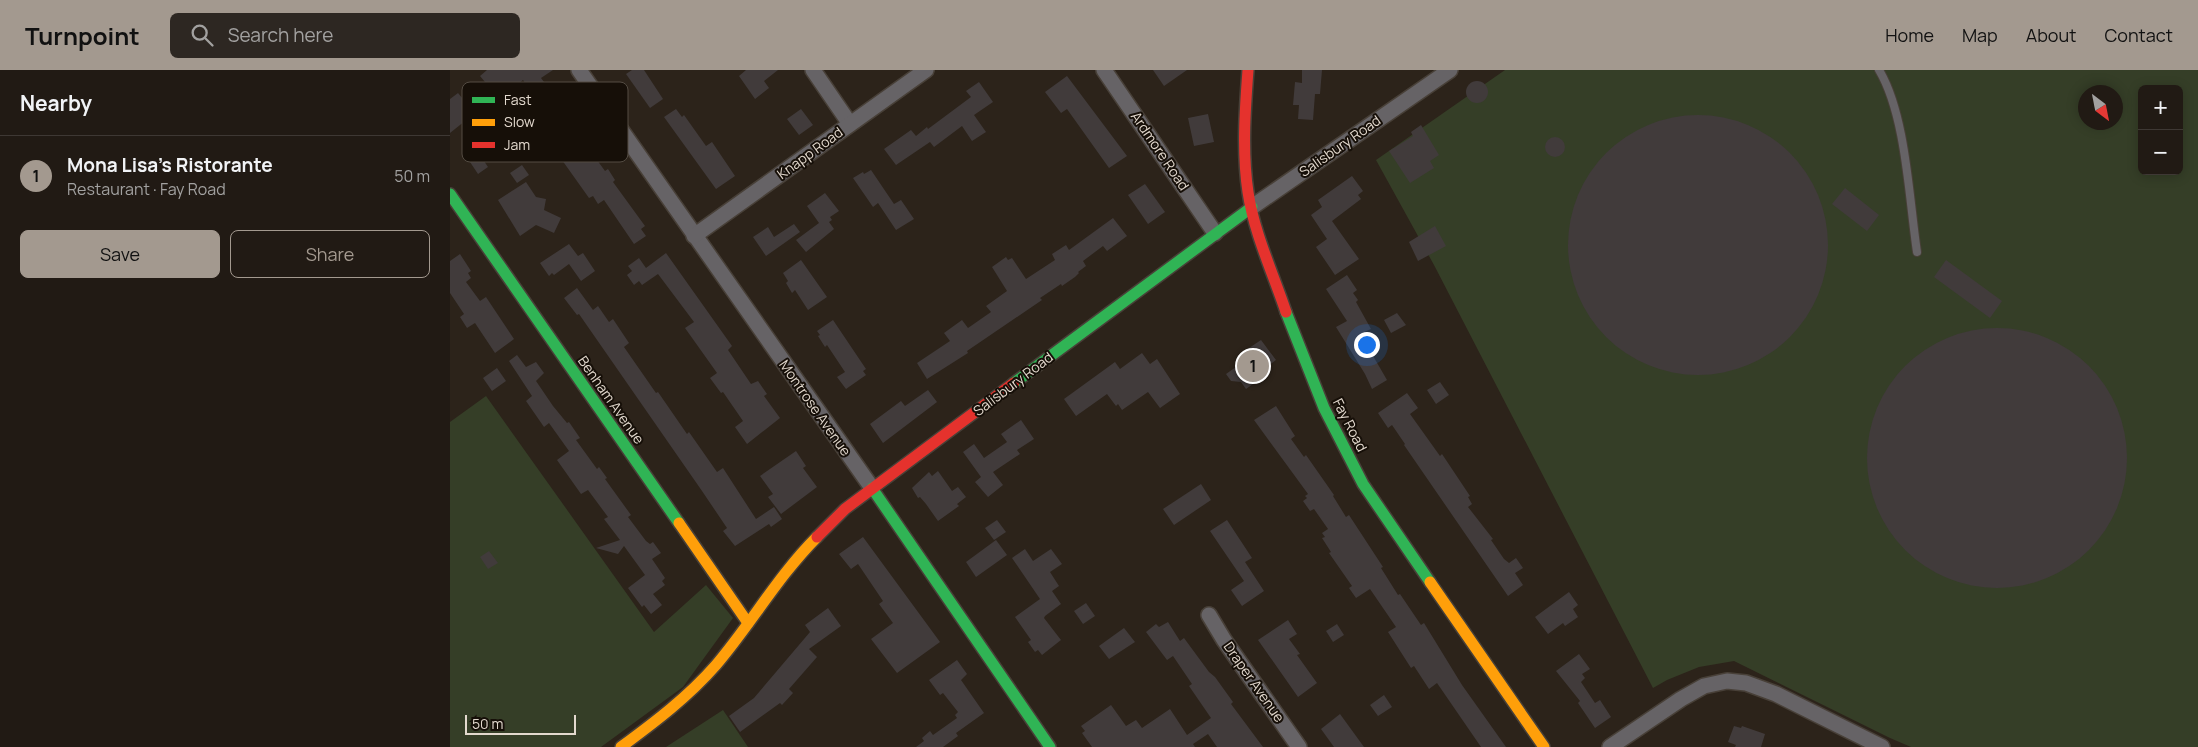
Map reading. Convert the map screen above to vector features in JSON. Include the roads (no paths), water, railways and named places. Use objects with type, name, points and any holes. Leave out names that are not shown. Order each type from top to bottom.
[{"type":"street","name":"Montrose Avenue","points":[[579,70],[587,82]]},
{"type":"street","points":[[813,70],[850,124]]},
{"type":"street","name":"Knapp Road","points":[[694,236],[926,70]]},
{"type":"street","name":"Ardmore Road","points":[[1104,70],[1215,233]]},
{"type":"street","name":"Fay Road","points":[[1248,70],[1244,130],[1248,192],[1296,340],[1324,408],[1363,484],[1544,747]]},
{"type":"street","name":"Salisbury Road","points":[[620,747],[688,695],[716,665],[799,555],[845,509],[1215,233],[1450,70]]},
{"type":"street","name":"Montrose Avenue","points":[[628,141],[872,488],[1050,747]]},
{"type":"street","name":"Benham Avenue","points":[[450,194],[748,622]]},
{"type":"street","name":"Draper Avenue","points":[[1210,615],[1224,640],[1299,747]]},
{"type":"street","points":[[1610,747],[1661,712],[1704,686],[1727,681],[1746,682],[1776,694],[1882,747]]},
{"type":"lane","points":[[1879,70],[1887,84],[1901,135],[1917,252]]},
{"type":"place","name":"Mona Lisa's Ristorante","points":[[1253,366]]}]
